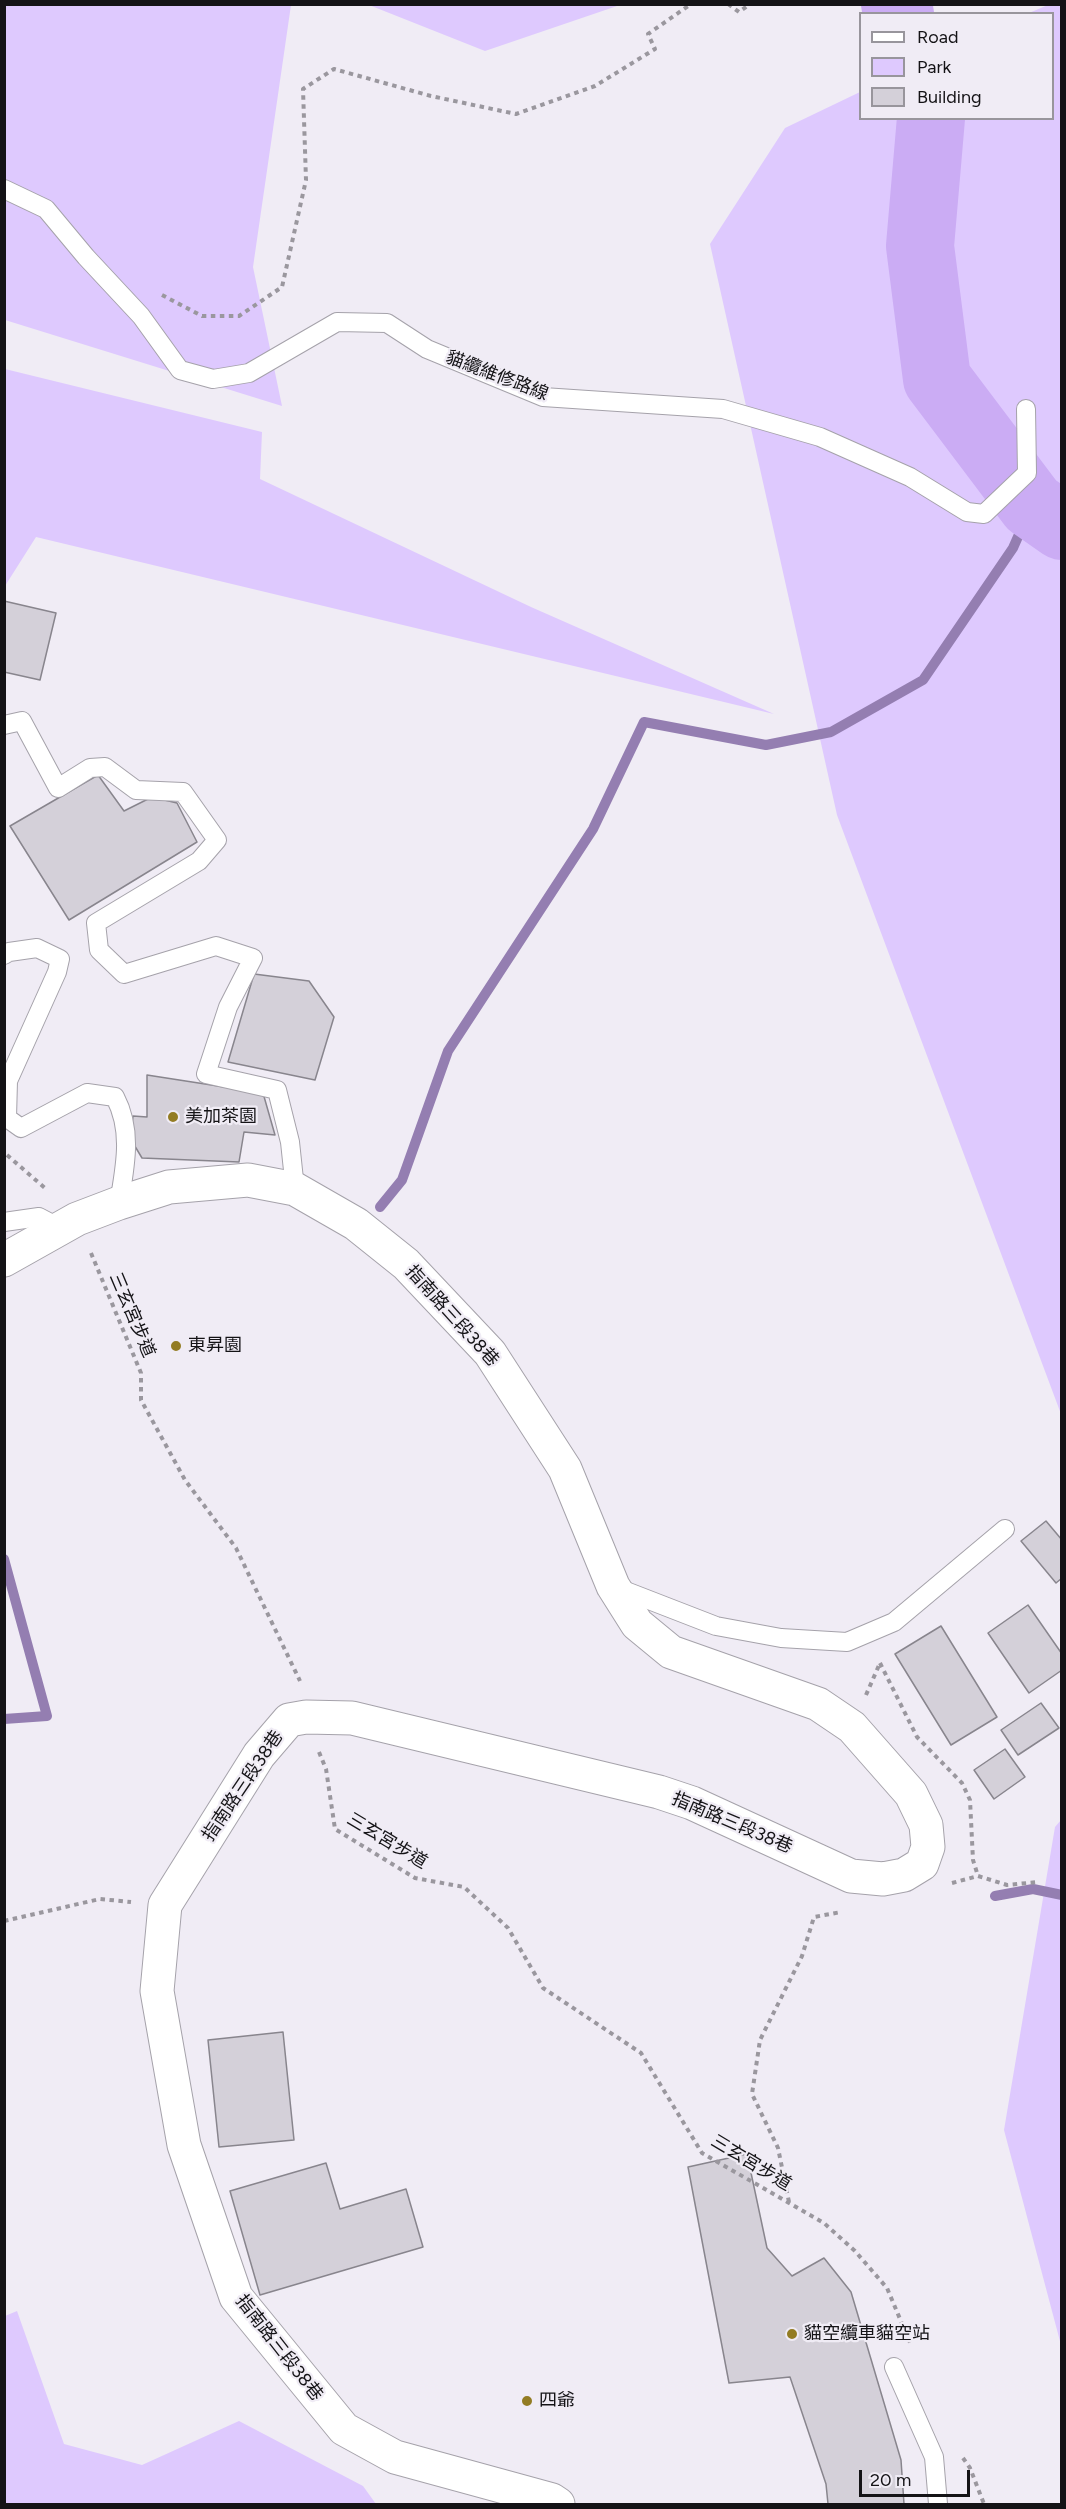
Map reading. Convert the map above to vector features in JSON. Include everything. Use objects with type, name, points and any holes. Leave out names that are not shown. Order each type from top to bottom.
[{"type":"street","name":"指南路三段38巷","points":[[4,1260],[69,1223],[119,1203],[169,1187],[248,1180],[295,1189],[356,1224],[405,1264],[490,1353],[564,1469],[614,1586],[637,1624],[671,1653],[818,1704],[852,1727],[911,1794],[926,1825],[928,1847],[922,1864],[904,1875],[883,1879],[851,1876],[692,1803],[659,1792],[352,1718],[306,1717],[289,1720],[259,1755],[165,1905],[157,1991],[184,2145],[236,2297],[344,2429],[395,2457],[552,2500],[558,2505]]},
{"type":"lane","name":"貓纜維修路線","points":[[4,189],[46,209],[86,257],[141,316],[180,370],[213,379],[249,373],[337,322],[387,323],[427,350],[543,397],[723,409],[820,437],[909,477],[967,512],[984,514],[1027,473],[1026,409]]},
{"type":"lane","points":[[4,725],[22,721],[58,788],[90,768],[105,767],[136,790],[183,792],[217,840],[200,861],[96,923],[99,950],[124,974],[216,946],[253,958],[228,1007],[206,1074],[277,1090],[290,1142],[295,1189]]},
{"type":"lane","points":[[4,956],[9,952],[37,948],[60,959],[57,972],[8,1081],[7,1118],[21,1128],[87,1093],[115,1097],[122,1111],[127,1152],[119,1203]]},
{"type":"lane","points":[[4,1222],[39,1217],[69,1223]]},
{"type":"lane","points":[[614,1586],[716,1626],[781,1638],[847,1642],[894,1622],[1005,1529]]},
{"type":"lane","points":[[894,2367],[934,2457],[938,2505]]},
{"type":"path","points":[[160,294],[202,316],[239,316],[282,287],[306,180],[303,89],[334,69],[431,96],[516,114],[595,86],[655,49],[648,34],[691,4]]},
{"type":"path","points":[[728,4],[740,12],[750,4]]},
{"type":"path","name":"三玄宮步道","points":[[4,1152],[69,1209],[69,1223],[141,1373],[141,1400],[185,1480],[236,1548],[300,1679],[306,1717],[326,1769],[335,1829],[415,1878],[464,1887],[508,1928],[543,1988],[641,2053],[702,2153],[824,2223],[855,2252],[887,2288],[912,2351]]},
{"type":"path","points":[[847,1642],[885,1647],[852,1727]]},
{"type":"path","points":[[922,1864],[951,1883],[978,1876],[1006,1886],[1038,1881]]},
{"type":"path","points":[[4,1922],[100,1899],[165,1905]]},
{"type":"path","points":[[789,2202],[778,2148],[752,2094],[760,2040],[802,1956],[814,1917],[844,1911]]},
{"type":"path","points":[[958,2450],[970,2468],[984,2505]]},
{"type":"green space","points":[[4,5],[291,5],[253,267],[282,406],[5,320]]},
{"type":"green space","points":[[369,5],[620,5],[485,51]]},
{"type":"green space","points":[[1048,5],[1061,5],[1061,1414],[837,815],[710,244],[785,128],[859,92],[859,120],[1054,120],[1054,12],[1031,12]]},
{"type":"green space","points":[[5,369],[262,432],[260,479],[531,607],[774,714],[36,537],[5,586]]},
{"type":"green space","points":[[1061,1820],[1061,2345],[1004,2130],[1055,1827]]},
{"type":"green space","points":[[17,2311],[64,2444],[142,2465],[239,2421],[363,2486],[376,2504],[5,2504],[5,2316]]},
{"type":"building","points":[[4,601],[56,613],[40,680],[4,672]]},
{"type":"building","points":[[98,775],[124,811],[152,797],[177,803],[197,842],[69,920],[10,826]]},
{"type":"building","points":[[254,974],[309,981],[334,1017],[315,1080],[228,1062]]},
{"type":"building","points":[[147,1075],[263,1093],[275,1135],[244,1132],[239,1162],[142,1158],[130,1138],[133,1116],[147,1117]]},
{"type":"building","points":[[1046,1521],[1062,1540],[1062,1578],[1056,1583],[1021,1541]]},
{"type":"building","points":[[1028,1605],[1062,1654],[1062,1670],[1029,1693],[988,1633]]},
{"type":"building","points":[[941,1626],[997,1717],[951,1745],[895,1654]]},
{"type":"building","points":[[1041,1703],[1059,1728],[1018,1755],[1001,1730]]},
{"type":"building","points":[[1005,1749],[1025,1777],[994,1799],[974,1770]]},
{"type":"building","points":[[283,2032],[294,2140],[219,2147],[208,2040]]},
{"type":"building","name":"貓空纜車貓空站","points":[[747,2154],[767,2248],[792,2276],[824,2258],[851,2292],[901,2460],[904,2504],[828,2504],[826,2484],[790,2377],[729,2383],[688,2167]]},
{"type":"building","points":[[326,2163],[340,2209],[406,2189],[423,2247],[260,2295],[230,2191]]},
{"type":"waterway","points":[[895,4],[899,12]]},
{"type":"waterway","points":[[931,120],[920,246],[937,379],[1032,505],[1062,526]]},
{"type":"waterway","points":[[380,1207],[402,1180],[448,1051],[593,829],[644,722],[766,745],[831,732],[923,680],[1013,548],[1032,505]]},
{"type":"waterway","points":[[4,1559],[47,1716],[4,1719]]},
{"type":"waterway","points":[[995,1896],[1033,1889],[1062,1895]]},
{"type":"place","name":"美加茶園","points":[[173,1117]]},
{"type":"place","name":"東昇園","points":[[176,1346]]},
{"type":"place","name":"貓空纜車貓空站","points":[[792,2334]]},
{"type":"place","name":"四爺","points":[[527,2401]]}]
